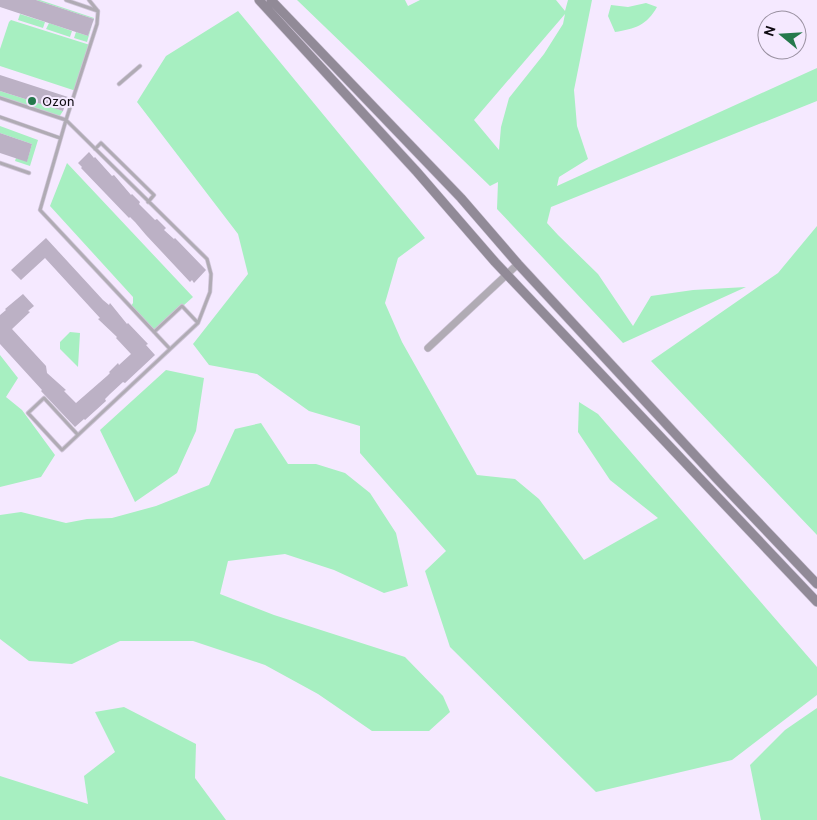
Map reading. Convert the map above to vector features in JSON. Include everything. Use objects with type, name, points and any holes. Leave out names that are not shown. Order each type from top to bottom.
[{"type":"main road","points":[[259,0],[417,172],[507,275],[817,602]]},
{"type":"main road","points":[[271,0],[461,198],[518,264],[817,584]]},
{"type":"street","points":[[428,348],[518,264]]},
{"type":"lane","points":[[66,0],[98,11]]},
{"type":"lane","points":[[89,0],[98,11],[97,24],[60,138],[40,210],[170,349]]},
{"type":"lane","points":[[119,84],[140,66]]},
{"type":"lane","points":[[0,98],[66,120],[206,259],[210,266],[210,292],[198,323],[78,436],[62,450],[28,413],[44,398],[78,436]]},
{"type":"lane","points":[[0,117],[60,138]]},
{"type":"lane","points":[[94,149],[101,143],[141,182],[154,195],[148,202]]},
{"type":"lane","points":[[0,163],[29,173]]},
{"type":"lane","points":[[154,332],[182,306],[198,323]]},
{"type":"green space","points":[[36,0],[40,0],[94,19]]},
{"type":"green space","points":[[297,0],[405,0],[408,6],[420,0],[556,0],[565,11],[568,0],[592,0],[574,90],[577,126],[588,159],[559,177],[557,186],[817,68],[817,101],[551,207],[547,223],[598,274],[633,326],[651,296],[693,290],[746,287],[623,343],[497,209],[498,182],[490,186]],"holes":[[[565,14],[563,24],[544,54],[509,98],[501,127],[499,150],[474,120]]]},
{"type":"green space","points":[[646,3],[657,7],[645,22],[634,28],[615,32],[608,16],[611,5],[628,7]]},
{"type":"green space","points":[[238,11],[425,238],[398,258],[385,303],[402,342],[477,475],[515,479],[539,499],[584,560],[658,518],[610,480],[578,432],[579,402],[598,414],[817,667],[817,695],[732,760],[596,792],[450,647],[425,571],[446,551],[360,453],[360,426],[309,411],[257,374],[209,365],[193,344],[248,274],[238,234],[137,102],[166,56]]},
{"type":"green space","points":[[20,14],[45,22],[43,28],[18,20]]},
{"type":"green space","points":[[11,20],[90,45],[76,91],[0,66],[0,49]]},
{"type":"green space","points":[[49,23],[72,31],[70,37],[46,29]]},
{"type":"green space","points":[[92,24],[87,42],[74,38],[76,32],[88,36]]},
{"type":"green space","points":[[0,91],[63,111],[59,117],[0,97]]},
{"type":"green space","points":[[0,126],[38,140],[30,166],[15,161],[16,158],[27,161],[32,144],[0,133]]},
{"type":"green space","points":[[67,163],[193,297],[154,332],[131,306],[133,297],[50,206]]},
{"type":"green space","points":[[817,226],[817,535],[651,361],[778,273]]},
{"type":"green space","points":[[70,332],[80,333],[78,367],[60,349],[60,342]]},
{"type":"green space","points":[[0,355],[18,378],[6,397],[22,410],[55,455],[41,477],[0,487]]},
{"type":"green space","points":[[166,370],[204,378],[196,431],[177,473],[135,502],[100,430]]},
{"type":"green space","points":[[261,423],[288,464],[316,464],[345,473],[370,493],[396,533],[408,586],[384,593],[334,570],[285,554],[228,561],[220,594],[274,615],[405,657],[443,696],[450,712],[429,731],[372,731],[318,694],[265,665],[193,641],[120,641],[72,664],[29,661],[0,639],[0,515],[21,512],[66,523],[87,519],[112,518],[156,506],[209,485],[235,429]]},
{"type":"green space","points":[[124,707],[196,744],[195,778],[226,820],[0,820],[0,776],[88,804],[84,776],[115,752],[95,712]]},
{"type":"green space","points":[[817,708],[817,820],[761,820],[750,765],[785,730]]},
{"type":"building","points":[[0,0],[36,0],[94,19],[88,36],[0,7]]},
{"type":"building","points":[[0,75],[68,97],[63,111],[0,91]]},
{"type":"building","points":[[0,133],[32,144],[27,162],[0,153]]},
{"type":"building","points":[[89,152],[112,176],[114,175],[155,220],[157,219],[166,228],[164,230],[175,238],[206,270],[194,283],[192,280],[190,282],[135,222],[81,168],[78,163]]},
{"type":"building","points":[[46,238],[103,300],[109,305],[110,303],[127,324],[148,344],[146,345],[155,355],[75,427],[0,344],[0,315],[23,294],[34,306],[12,329],[46,366],[47,373],[66,390],[64,391],[76,403],[107,376],[118,363],[119,365],[131,354],[45,258],[21,280],[11,270]]},
{"type":"place","name":"Ozon","points":[[32,101]]}]
